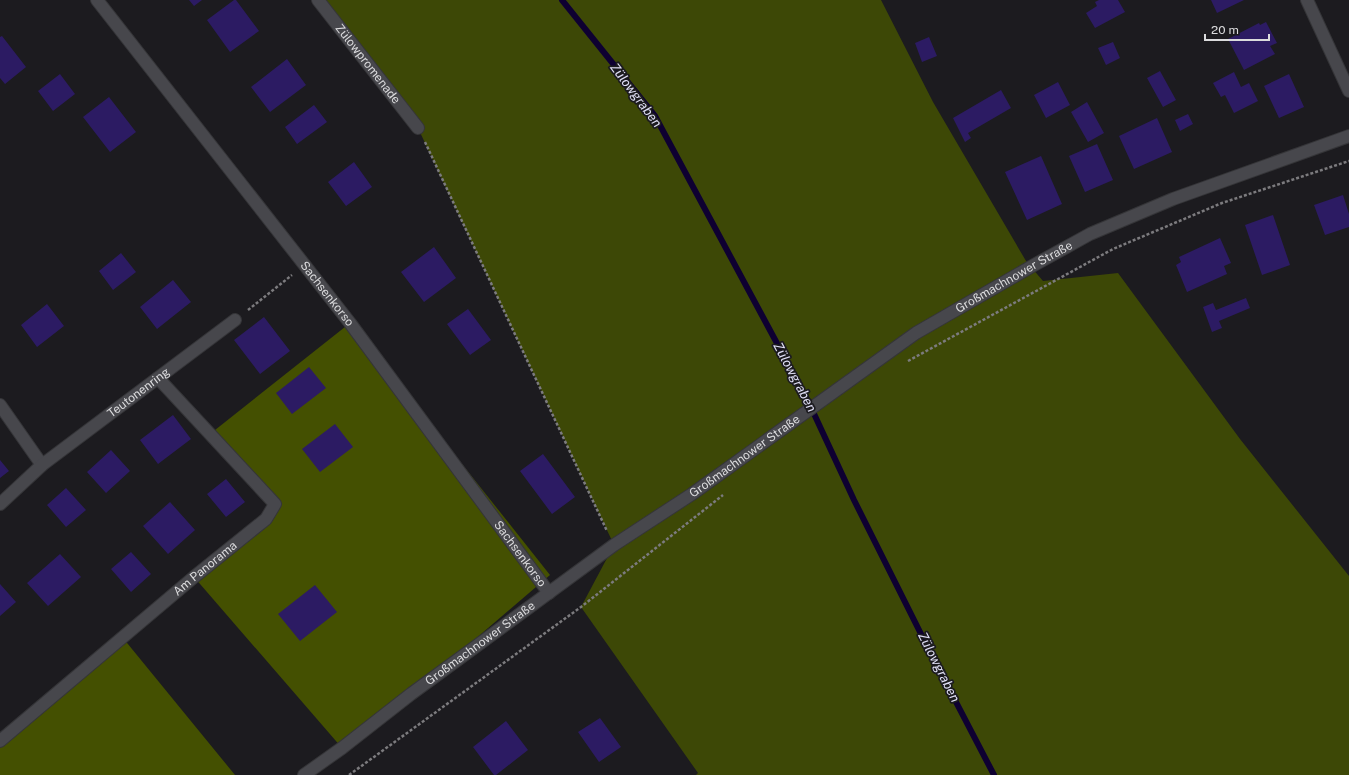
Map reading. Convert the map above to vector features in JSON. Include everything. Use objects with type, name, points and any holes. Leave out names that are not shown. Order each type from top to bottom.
[{"type":"street","name":"Sachsenkorso","points":[[97,0],[355,329],[549,593]]},
{"type":"street","name":"Zülowpromenade","points":[[318,0],[418,128]]},
{"type":"street","points":[[1307,0],[1349,91]]},
{"type":"street","name":"Großmachnower Straße","points":[[304,775],[342,748],[411,694],[614,545],[692,494],[916,333],[1090,234],[1173,199],[1349,136]]},
{"type":"street","name":"Teutonenring","points":[[0,504],[42,465],[235,320]]},
{"type":"street","name":"Am Panorama","points":[[0,741],[194,577],[266,519],[275,504],[158,378]]},
{"type":"street","points":[[0,405],[42,465]]},
{"type":"path","points":[[418,128],[614,545]]},
{"type":"path","points":[[907,362],[1113,249],[1222,203],[1349,161]]},
{"type":"path","points":[[235,320],[305,265]]},
{"type":"path","points":[[348,775],[581,607],[724,494]]},
{"type":"green space","points":[[318,0],[881,0],[933,102],[1026,261],[1043,281],[1118,273],[1240,439],[1349,576],[1349,775],[696,775],[698,773],[581,607],[614,545],[418,128]]},
{"type":"green space","points":[[350,323],[550,575],[411,694],[342,748],[194,577],[275,504],[210,434]]},
{"type":"green space","points":[[123,638],[235,775],[0,775],[0,741]]},
{"type":"building","points":[[189,0],[202,0],[194,6]]},
{"type":"building","points":[[236,0],[259,31],[230,52],[207,20]]},
{"type":"building","points":[[1099,0],[1118,0],[1125,12],[1095,28],[1086,13],[1097,6],[1095,2]]},
{"type":"building","points":[[1211,0],[1244,0],[1217,13]]},
{"type":"building","points":[[1266,22],[1277,43],[1270,46],[1275,54],[1244,70],[1228,39],[1259,23],[1260,25]]},
{"type":"building","points":[[2,36],[26,67],[5,84],[0,78],[0,37]]},
{"type":"building","points":[[929,37],[937,56],[922,62],[915,43]]},
{"type":"building","points":[[1113,42],[1120,58],[1106,65],[1098,48]]},
{"type":"building","points":[[287,59],[306,85],[270,112],[251,87]]},
{"type":"building","points":[[1160,71],[1176,100],[1163,107],[1147,78]]},
{"type":"building","points":[[1234,72],[1241,87],[1249,83],[1258,101],[1234,113],[1225,95],[1221,97],[1213,83]]},
{"type":"building","points":[[60,74],[75,94],[53,111],[38,91]]},
{"type":"building","points":[[1289,74],[1304,107],[1279,118],[1264,86]]},
{"type":"building","points":[[1058,82],[1070,105],[1046,118],[1034,95]]},
{"type":"building","points":[[1001,90],[1011,108],[968,133],[971,138],[965,142],[953,118]]},
{"type":"building","points":[[109,97],[136,132],[110,152],[83,117]]},
{"type":"building","points":[[1087,102],[1104,133],[1088,142],[1071,112]]},
{"type":"building","points":[[314,105],[327,122],[297,144],[285,127]]},
{"type":"building","points":[[1188,114],[1193,124],[1180,131],[1175,120]]},
{"type":"building","points":[[1157,118],[1172,152],[1134,169],[1119,136]]},
{"type":"building","points":[[1097,144],[1113,180],[1085,192],[1069,156]]},
{"type":"building","points":[[1041,156],[1062,204],[1027,220],[1005,172]]},
{"type":"building","points":[[354,162],[372,187],[346,206],[328,182]]},
{"type":"building","points":[[1343,195],[1349,214],[1349,227],[1325,235],[1314,205]]},
{"type":"building","points":[[1273,215],[1290,265],[1262,275],[1245,225]]},
{"type":"building","points":[[1220,238],[1231,263],[1224,266],[1227,274],[1187,292],[1176,265],[1181,262],[1179,257]]},
{"type":"building","points":[[434,247],[456,278],[424,302],[401,272]]},
{"type":"building","points":[[121,253],[136,272],[113,290],[99,271]]},
{"type":"building","points":[[173,280],[191,302],[157,329],[140,307]]},
{"type":"building","points":[[1246,298],[1250,308],[1219,321],[1222,328],[1212,332],[1203,307],[1213,303],[1216,310]]},
{"type":"building","points":[[47,304],[64,326],[37,347],[21,325]]},
{"type":"building","points":[[468,309],[491,340],[470,355],[447,324]]},
{"type":"building","points":[[264,317],[290,351],[260,374],[234,340]]},
{"type":"building","points":[[309,367],[326,388],[292,414],[276,393]]},
{"type":"building","points":[[173,415],[191,439],[158,464],[140,440]]},
{"type":"building","points":[[335,424],[353,447],[320,472],[302,449]]},
{"type":"building","points":[[111,450],[130,471],[106,493],[87,472]]},
{"type":"building","points":[[543,454],[575,497],[552,514],[520,471]]},
{"type":"building","points":[[0,460],[9,471],[0,478]]},
{"type":"building","points":[[226,479],[245,502],[226,517],[207,494]]},
{"type":"building","points":[[66,488],[86,510],[66,527],[47,505]]},
{"type":"building","points":[[170,502],[195,530],[168,554],[143,526]]},
{"type":"building","points":[[131,552],[151,574],[131,592],[111,569]]},
{"type":"building","points":[[60,554],[81,577],[48,606],[27,583]]},
{"type":"building","points":[[0,584],[16,602],[0,616]]},
{"type":"building","points":[[315,585],[337,612],[300,641],[278,614]]},
{"type":"building","points":[[600,718],[621,747],[599,762],[578,732]]},
{"type":"building","points":[[506,721],[528,750],[494,775],[473,747]]},
{"type":"waterway","name":"Zülowgraben","points":[[562,0],[655,116],[809,403],[854,500],[930,652],[994,775]]}]
